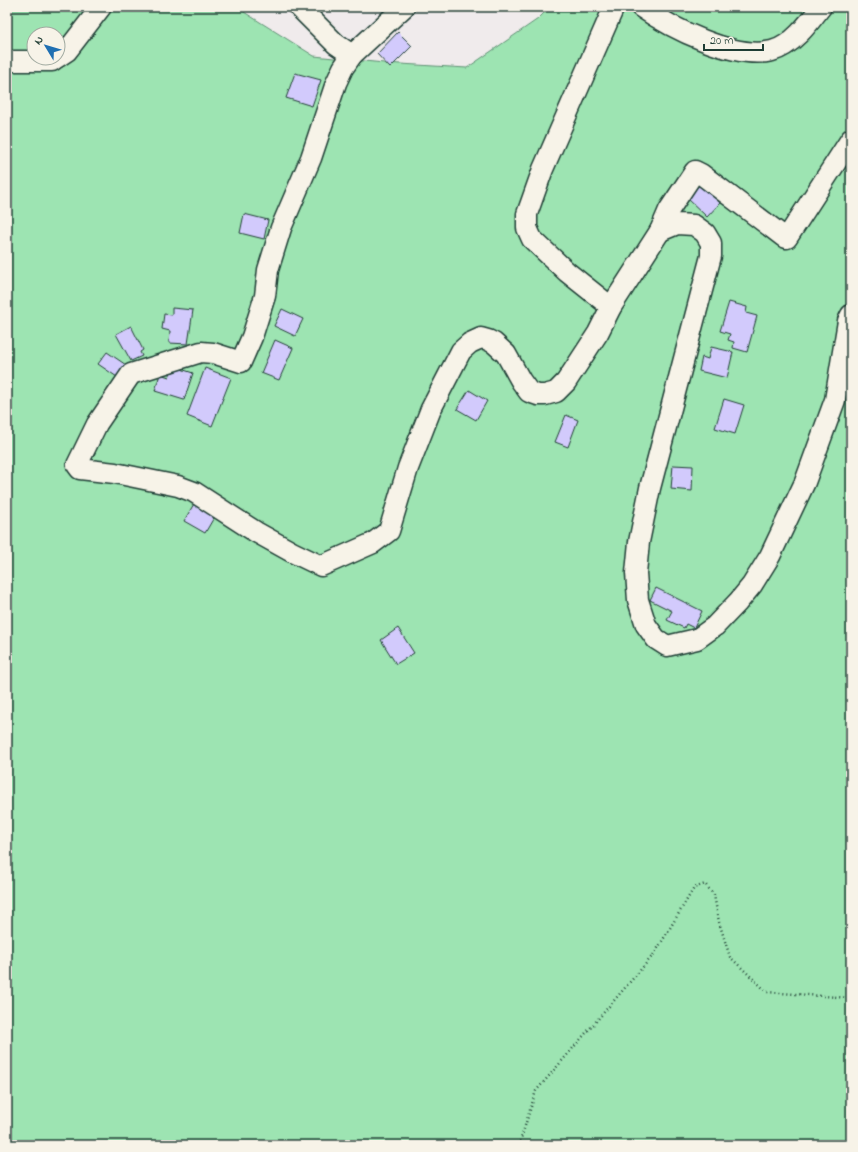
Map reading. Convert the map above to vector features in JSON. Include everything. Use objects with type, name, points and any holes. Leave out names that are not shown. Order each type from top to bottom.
[{"type":"street","points":[[66,52],[101,7]]},
{"type":"street","points":[[299,7],[336,44],[352,55]]},
{"type":"street","points":[[404,7],[352,55],[343,68],[336,83],[311,158],[281,228],[268,270],[266,296],[252,337],[241,362],[213,353],[201,352],[131,374],[97,424],[77,465],[80,469],[115,473],[178,486],[194,492],[256,532],[321,566],[372,543],[388,531],[408,468],[432,409],[460,351],[470,343],[481,338],[488,340],[494,343],[506,354],[521,381],[530,392],[538,395],[556,392],[566,382],[598,333],[611,307],[660,231],[669,210],[695,171],[787,238],[851,139]]},
{"type":"street","points":[[611,307],[567,272],[532,239],[527,228],[527,214],[544,168],[614,7]]},
{"type":"street","points":[[641,7],[683,32],[723,47],[747,53],[772,51],[792,40],[810,22],[821,7]]},
{"type":"street","points":[[7,61],[26,61]]},
{"type":"street","points":[[660,231],[677,224],[694,225],[704,232],[712,243],[711,256],[650,488],[639,542],[636,573],[638,600],[646,626],[656,639],[667,646],[697,639],[715,626],[752,585],[770,556],[805,482],[835,400],[848,321],[851,316]]},
{"type":"path","points":[[519,1145],[536,1091],[655,953],[694,888],[705,884],[714,895],[719,922],[730,957],[767,992],[851,998]]},
{"type":"green space","points":[[7,7],[236,7],[314,56],[384,63],[467,68],[538,19],[550,7],[851,7],[851,1145],[7,1145]]},
{"type":"building","points":[[398,32],[412,46],[390,68],[377,54]]},
{"type":"building","points":[[295,73],[321,80],[312,106],[286,98]]},
{"type":"building","points":[[700,184],[720,203],[707,217],[687,198]]},
{"type":"building","points":[[244,214],[268,220],[264,239],[240,233]]},
{"type":"building","points":[[729,302],[747,307],[746,313],[757,316],[747,352],[733,348],[734,342],[728,340],[730,334],[720,331]]},
{"type":"building","points":[[172,308],[193,310],[188,344],[169,343],[170,331],[162,329],[164,314],[172,315]]},
{"type":"building","points":[[282,309],[303,319],[295,336],[274,326]]},
{"type":"building","points":[[131,326],[143,350],[140,352],[142,356],[131,361],[116,334]]},
{"type":"building","points":[[275,340],[293,348],[279,380],[261,373]]},
{"type":"building","points":[[711,347],[733,352],[727,378],[699,371],[702,357],[708,359]]},
{"type":"building","points":[[107,352],[129,367],[120,379],[98,364]]},
{"type":"building","points":[[175,367],[193,373],[184,400],[155,391],[160,374],[169,377],[171,372],[174,372]]},
{"type":"building","points":[[205,368],[231,378],[212,426],[187,416]]},
{"type":"building","points":[[469,390],[487,401],[476,420],[457,409]]},
{"type":"building","points":[[724,399],[744,405],[735,434],[715,428]]},
{"type":"building","points":[[566,415],[578,420],[568,447],[555,442]]},
{"type":"building","points":[[673,465],[693,466],[692,491],[671,489]]},
{"type":"building","points":[[195,502],[216,514],[205,533],[184,521]]},
{"type":"building","points":[[656,588],[702,611],[694,628],[686,624],[684,628],[667,620],[672,611],[650,600]]},
{"type":"building","points":[[398,628],[414,653],[396,664],[381,640]]}]
